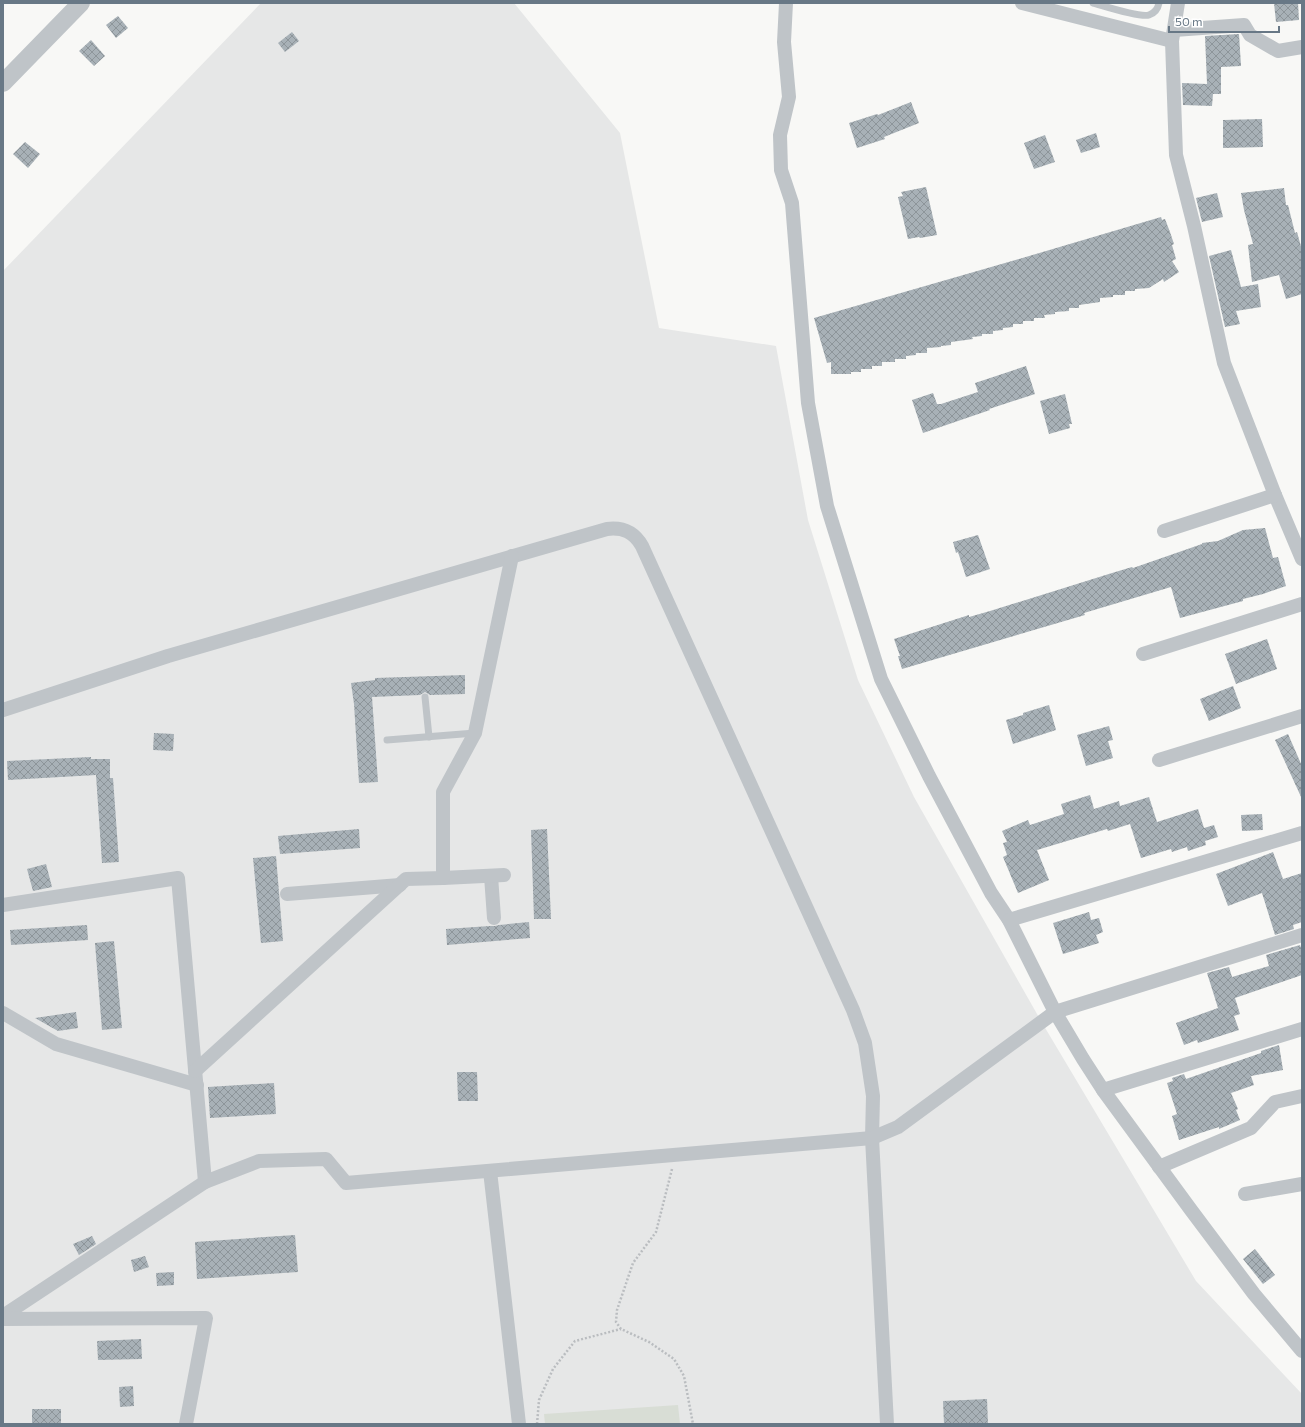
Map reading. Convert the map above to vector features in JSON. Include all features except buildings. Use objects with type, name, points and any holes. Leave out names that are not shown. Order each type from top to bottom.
[{"type":"street","points":[[3,83],[80,3]]},
{"type":"street","points":[[786,3],[784,42],[789,97],[780,135],[781,170],[792,203],[808,403],[827,506],[881,679],[933,783],[991,893],[1009,920],[1055,1012],[1082,1059],[1159,1167],[1254,1294],[1302,1350]]},
{"type":"street","points":[[1022,3],[1173,35],[1244,25],[1250,35],[1278,51],[1302,47]]},
{"type":"street","points":[[1178,3],[1173,35],[1176,155],[1194,226],[1224,363],[1275,495],[1299,544],[1302,559]]},
{"type":"street","points":[[1164,531],[1275,495]]},
{"type":"street","points":[[3,710],[168,656],[607,529],[622,529],[634,536],[639,541],[853,1010],[865,1043],[873,1096],[872,1138],[887,1424]]},
{"type":"street","points":[[443,878],[443,792],[475,733],[512,556]]},
{"type":"street","points":[[1142,654],[1302,604]]},
{"type":"street","points":[[1159,760],[1302,716]]},
{"type":"street","points":[[1009,920],[1302,833]]},
{"type":"street","points":[[195,1071],[406,879],[498,875],[494,918]]},
{"type":"street","points":[[3,905],[178,878],[205,1182]]},
{"type":"street","points":[[286,894],[400,885]]},
{"type":"street","points":[[3,1317],[205,1182],[259,1161],[326,1158],[346,1183],[872,1138],[898,1127],[1055,1012],[1302,935]]},
{"type":"street","points":[[3,1013],[56,1044],[197,1085]]},
{"type":"street","points":[[1103,1090],[1302,1029]]},
{"type":"street","points":[[1159,1167],[1251,1128],[1275,1102],[1302,1096]]},
{"type":"street","points":[[490,1171],[519,1424]]},
{"type":"street","points":[[1244,1194],[1302,1184]]},
{"type":"street","points":[[3,1317],[206,1318],[186,1424]]},
{"type":"lane","points":[[1093,3],[1144,16],[1154,13],[1159,3]]},
{"type":"lane","points":[[425,696],[429,737]]},
{"type":"lane","points":[[387,740],[475,733]]},
{"type":"path","points":[[673,1155],[672,1171],[656,1232],[633,1263],[617,1310],[616,1322],[622,1329],[649,1342],[674,1358],[684,1376],[693,1424]]},
{"type":"path","points":[[537,1424],[539,1400],[550,1375],[575,1340],[622,1329]]},
{"type":"shaded area","points":[[261,3],[514,3],[620,133],[659,328],[776,346],[808,520],[858,680],[914,797],[1041,1021],[1196,1281],[1302,1394],[1302,1424],[3,1424],[3,271]]},
{"type":"shaded area","points":[[678,1405],[680,1424],[545,1424],[544,1414]]}]
